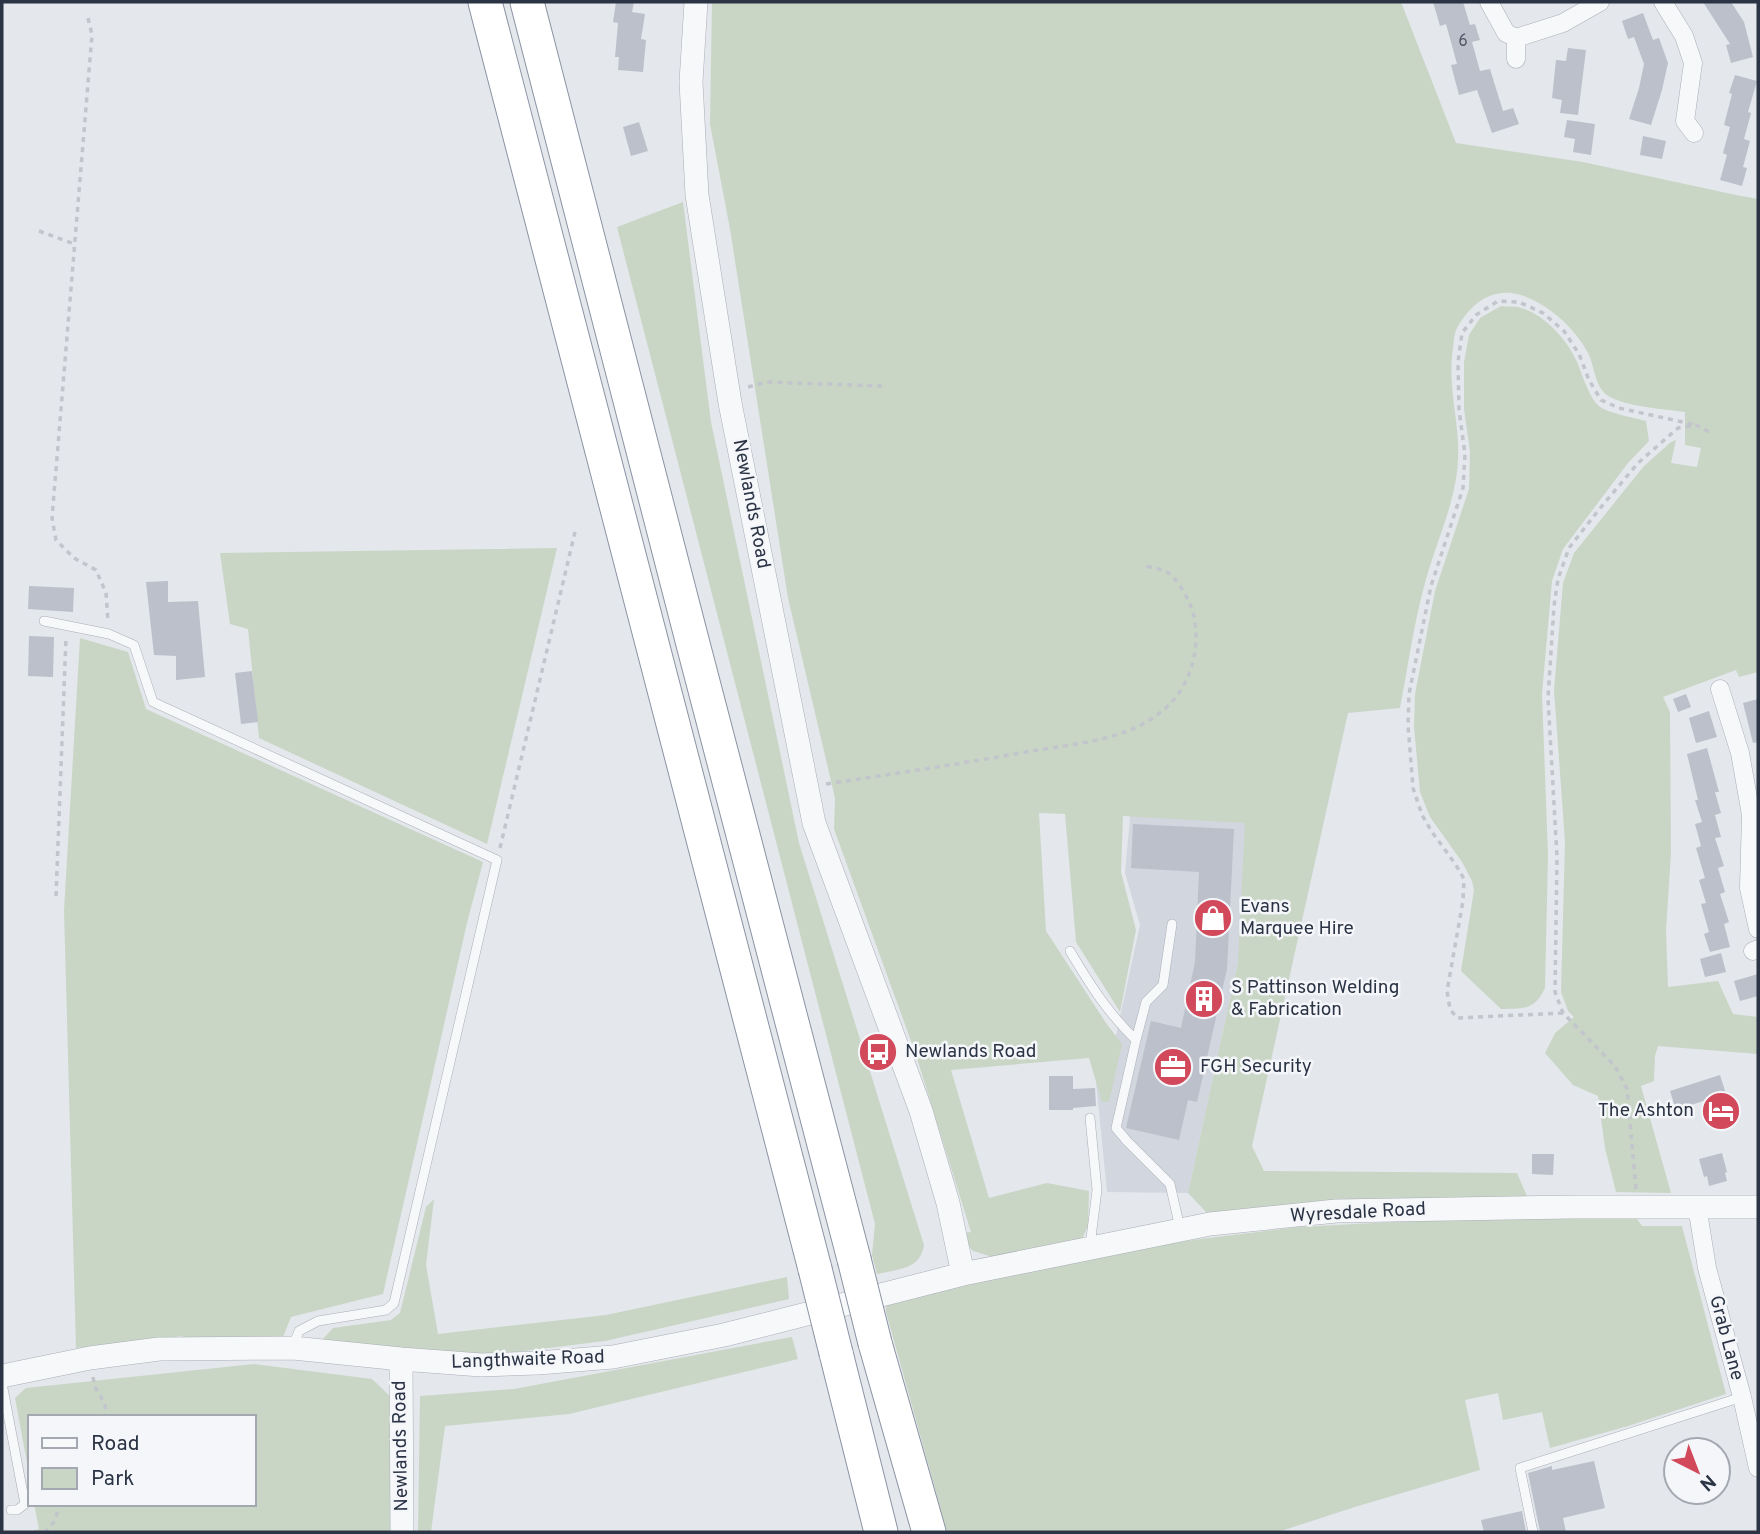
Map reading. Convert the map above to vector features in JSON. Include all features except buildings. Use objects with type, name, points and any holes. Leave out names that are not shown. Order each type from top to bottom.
[{"type":"highway","points":[[485,2],[881,1532]]},
{"type":"highway","points":[[527,2],[875,1343],[929,1532]]},
{"type":"street","name":"Newlands Road","points":[[696,2],[691,82],[698,195],[729,392],[814,823],[921,1111],[948,1203],[962,1274]]},
{"type":"street","points":[[1489,2],[1506,33],[1517,38],[1563,23],[1600,2]]},
{"type":"street","points":[[1663,2],[1684,36],[1693,63],[1684,127]]},
{"type":"street","points":[[1516,59],[1517,38]]},
{"type":"street","points":[[1720,689],[1749,750],[1758,929]]},
{"type":"street","name":"Wyresdale Road","points":[[962,1274],[1180,1229],[1336,1211],[1637,1206],[1758,1207]]},
{"type":"street","name":"Grab Lane","points":[[1698,1206],[1707,1268],[1742,1396],[1758,1468]]},
{"type":"street","name":"Langthwaite Road","points":[[2,1376],[90,1358],[159,1349],[293,1348],[481,1365],[612,1357],[724,1335],[962,1274]]},
{"type":"street","name":"Newlands Road","points":[[401,1359],[402,1532]]},
{"type":"lane","points":[[44,621],[109,634],[134,645],[153,702],[497,860],[394,1303],[386,1310],[318,1321],[299,1331],[293,1348]]},
{"type":"lane","points":[[1172,924],[1163,985],[1146,1002],[1116,1128],[1170,1184],[1180,1229]]},
{"type":"lane","points":[[1070,951],[1093,990],[1120,1025],[1136,1040]]},
{"type":"lane","points":[[1090,1118],[1097,1190],[1090,1248]]},
{"type":"lane","points":[[2,1383],[25,1504],[17,1510],[11,1510]]},
{"type":"lane","points":[[1533,1532],[1520,1468],[1742,1396]]},
{"type":"path","points":[[88,18],[92,35],[52,518],[56,540],[74,558],[96,570],[106,593],[109,634]]},
{"type":"path","points":[[39,231],[74,244]]},
{"type":"path","points":[[1563,1013],[1457,1018],[1450,1009],[1447,991],[1463,901],[1464,879],[1422,816],[1412,788],[1409,694],[1431,586],[1463,488],[1465,454],[1459,410],[1458,362],[1462,333],[1476,315],[1498,301],[1519,302],[1543,313],[1564,331],[1579,354],[1589,380],[1601,400],[1619,408],[1696,425],[1713,434]]},
{"type":"path","points":[[729,392],[767,382],[882,386]]},
{"type":"path","points":[[1637,1206],[1627,1089],[1615,1066],[1563,1013],[1555,992],[1557,857],[1548,698],[1558,579],[1569,548],[1637,463],[1678,428],[1696,425]]},
{"type":"path","points":[[497,860],[575,531]]},
{"type":"path","points":[[807,786],[958,764],[1111,737],[1158,715],[1177,696],[1190,675],[1197,638],[1194,614],[1186,595],[1167,572],[1146,566]]},
{"type":"path","points":[[57,896],[67,625]]},
{"type":"path","points":[[90,1358],[95,1387],[105,1405],[106,1415]]},
{"type":"path","points":[[44,1532],[51,1528],[60,1506]]},
{"type":"shaded area","points":[[1282,780],[1238,962],[1188,1193],[1107,1192],[1092,1041],[1115,1040],[1140,925],[1125,873],[1133,784]]},
{"type":"green space","points":[[712,2],[1401,2],[1456,143],[1583,162],[1758,199],[1758,672],[1739,677],[1736,670],[1663,697],[1670,712],[1671,853],[1666,931],[1668,987],[1718,981],[1733,1014],[1758,1017],[1758,1054],[1658,1046],[1654,1081],[1641,1086],[1671,1193],[1616,1192],[1605,1148],[1598,1096],[1573,1085],[1545,1053],[1555,1033],[1574,1017],[1568,1011],[1561,992],[1565,842],[1554,690],[1563,583],[1574,553],[1644,466],[1671,442],[1676,440],[1671,463],[1697,467],[1701,448],[1685,445],[1685,412],[1628,404],[1612,398],[1602,390],[1583,345],[1556,315],[1519,294],[1498,293],[1471,309],[1455,333],[1452,377],[1458,460],[1454,491],[1421,598],[1400,708],[1348,713],[1252,1146],[1264,1171],[1517,1173],[1529,1201],[1330,1202],[1207,1213],[1188,1193],[1238,962],[1245,823],[1123,816],[1121,872],[1136,930],[1120,1012],[1076,942],[1065,814],[1039,813],[1046,931],[1122,1044],[1109,1102],[1102,1102],[1089,1058],[951,1070],[989,1198],[1047,1183],[1089,1191],[1088,1226],[1081,1241],[996,1258],[973,1251],[966,1243],[964,1233],[971,1232],[915,1052],[834,829],[835,798],[788,598],[730,229],[710,124]]},
{"type":"green space","points":[[683,202],[711,422],[799,843],[924,1245],[922,1253],[913,1264],[877,1274],[872,1255],[875,1224],[617,227]]},
{"type":"green space","points":[[1501,306],[1527,310],[1553,328],[1573,353],[1595,402],[1608,411],[1646,421],[1649,441],[1628,463],[1563,549],[1552,581],[1542,694],[1548,855],[1545,988],[1537,1001],[1527,1007],[1501,1009],[1461,971],[1474,890],[1462,862],[1430,817],[1420,792],[1414,727],[1415,694],[1435,591],[1469,489],[1470,451],[1464,409],[1464,362],[1469,335],[1480,318]]},
{"type":"green space","points":[[557,548],[487,844],[259,738],[248,629],[230,624],[220,553]]},
{"type":"green space","points":[[80,638],[128,652],[146,709],[483,862],[383,1294],[291,1317],[283,1337],[189,1340],[182,1336],[76,1348],[64,910]]},
{"type":"green space","points":[[434,1199],[426,1265],[438,1334],[606,1315],[787,1277],[789,1299],[605,1341],[499,1354],[412,1356],[321,1341],[333,1328],[391,1320],[400,1313],[426,1207]]},
{"type":"green space","points":[[1508,1216],[1635,1216],[1642,1226],[1682,1226],[1726,1394],[1550,1448],[1542,1412],[1503,1420],[1498,1393],[1465,1400],[1480,1470],[1278,1532],[947,1532],[886,1304],[1106,1253],[1200,1239],[1298,1227]]},
{"type":"green space","points":[[792,1337],[798,1359],[569,1414],[445,1426],[431,1532],[418,1532],[420,1396],[514,1389]]},
{"type":"green space","points":[[254,1364],[372,1379],[393,1399],[393,1532],[30,1532],[39,1529],[34,1506],[256,1506],[256,1415],[28,1415],[28,1468],[15,1398],[26,1388]]},
{"type":"place","name":"Evans Marquee Hire","points":[[1213,918]]},
{"type":"place","name":"S Pattinson Welding & Fabrication","points":[[1204,999]]},
{"type":"place","name":"Newlands Road","points":[[878,1052]]},
{"type":"place","name":"FGH Security","points":[[1173,1067]]},
{"type":"place","name":"The Ashton","points":[[1721,1111]]}]
